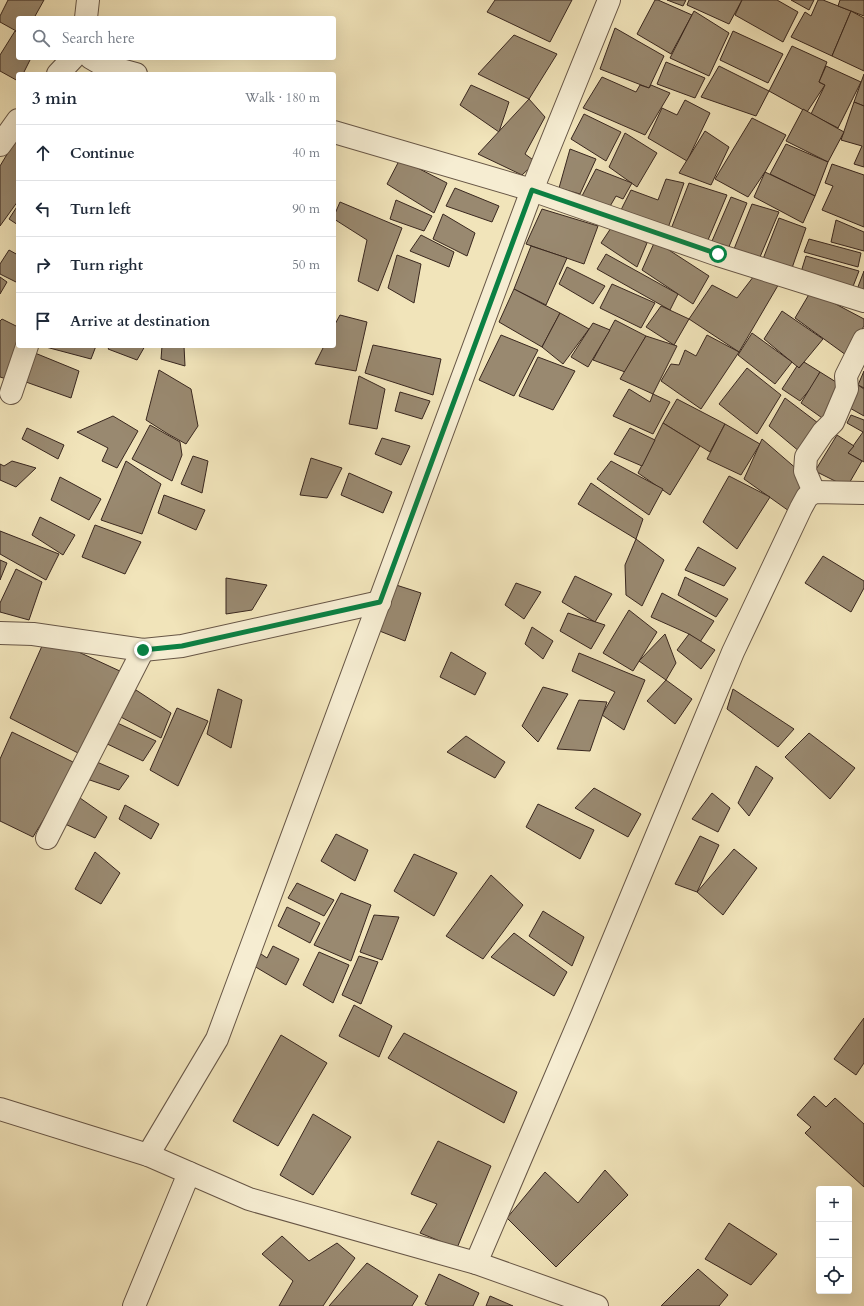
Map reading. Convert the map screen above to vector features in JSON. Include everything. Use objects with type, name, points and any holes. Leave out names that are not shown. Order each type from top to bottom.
[{"type":"street","points":[[86,16],[88,0]]},
{"type":"street","points":[[148,1155],[217,1039],[532,190],[609,0]]},
{"type":"street","points":[[60,72],[71,60]]},
{"type":"street","points":[[94,60],[103,65],[126,72]]},
{"type":"street","points":[[0,145],[16,123]]},
{"type":"street","points":[[336,133],[532,190],[718,254],[864,301]]},
{"type":"street","points":[[814,492],[805,471],[806,457],[823,432],[833,422],[847,389],[846,376],[864,340]]},
{"type":"street","points":[[11,393],[26,348]]},
{"type":"street","points":[[476,1263],[582,1015],[733,652],[800,508],[808,497],[814,492],[864,492]]},
{"type":"street","points":[[0,633],[33,634],[143,650],[182,646],[380,602]]},
{"type":"street","points":[[47,838],[143,650]]},
{"type":"street","points":[[0,1109],[148,1155],[249,1199],[476,1263],[597,1306]]},
{"type":"street","points":[[134,1306],[189,1173]]},
{"type":"building","points":[[8,0],[44,0],[35,16],[16,16],[16,31],[0,22],[0,16]]},
{"type":"building","points":[[495,0],[572,0],[550,42],[487,12]]},
{"type":"building","points":[[655,0],[692,15],[671,54],[637,34]]},
{"type":"building","points":[[667,0],[686,0],[683,6]]},
{"type":"building","points":[[689,0],[742,0],[729,24],[687,5]]},
{"type":"building","points":[[742,0],[777,0],[798,12],[783,42],[735,15]]},
{"type":"building","points":[[791,0],[814,0],[809,10]]},
{"type":"building","points":[[818,0],[823,0],[851,11],[832,56],[791,37],[805,12],[811,16]]},
{"type":"building","points":[[840,0],[864,0],[864,16],[838,6]]},
{"type":"building","points":[[694,11],[729,33],[709,76],[670,58]]},
{"type":"building","points":[[851,11],[864,18],[864,71],[832,56]]},
{"type":"building","points":[[615,28],[664,56],[649,88],[600,69]]},
{"type":"building","points":[[15,31],[16,60],[30,60],[24,72],[16,72],[16,80],[0,71],[0,55]]},
{"type":"building","points":[[733,31],[783,54],[768,83],[720,60]]},
{"type":"building","points":[[514,35],[557,54],[529,99],[478,74]]},
{"type":"building","points":[[792,46],[827,62],[819,82],[825,85],[807,112],[769,91]]},
{"type":"building","points":[[666,62],[705,78],[695,98],[657,84]]},
{"type":"building","points":[[719,66],[769,91],[756,116],[701,97]]},
{"type":"building","points":[[826,66],[861,82],[838,128],[811,114],[825,85],[819,82]]},
{"type":"building","points":[[864,74],[864,106],[854,102]]},
{"type":"building","points":[[602,77],[636,92],[640,85],[649,88],[651,85],[670,93],[645,135],[583,108]]},
{"type":"building","points":[[471,85],[509,102],[499,132],[460,105]]},
{"type":"building","points":[[529,99],[545,117],[525,154],[536,162],[522,175],[478,154]]},
{"type":"building","points":[[685,100],[710,113],[687,161],[648,138],[662,108],[677,115]]},
{"type":"building","points":[[854,102],[864,106],[864,167],[854,164],[862,146],[841,140]]},
{"type":"building","points":[[803,109],[844,132],[828,162],[786,141]]},
{"type":"building","points":[[584,114],[621,132],[606,161],[571,139]]},
{"type":"building","points":[[752,118],[786,135],[765,172],[748,197],[715,179]]},
{"type":"building","points":[[705,131],[729,147],[711,185],[679,173]]},
{"type":"building","points":[[625,133],[657,153],[637,187],[609,167]]},
{"type":"building","points":[[16,139],[16,204],[0,226],[0,166]]},
{"type":"building","points":[[786,144],[828,162],[815,196],[770,174]]},
{"type":"building","points":[[570,149],[596,159],[580,194],[559,188]]},
{"type":"building","points":[[400,159],[447,183],[434,213],[387,184]]},
{"type":"building","points":[[832,164],[864,175],[864,227],[822,210],[833,186],[825,183]]},
{"type":"building","points":[[596,169],[632,183],[623,199],[616,196],[609,208],[582,196]]},
{"type":"building","points":[[765,172],[815,196],[803,223],[754,197]]},
{"type":"building","points":[[666,179],[684,183],[668,228],[619,214],[631,190],[658,200]]},
{"type":"building","points":[[689,183],[727,195],[708,240],[671,229]]},
{"type":"building","points":[[455,188],[499,206],[492,222],[446,206]]},
{"type":"building","points":[[731,197],[747,203],[728,249],[712,241]]},
{"type":"building","points":[[396,200],[432,216],[424,231],[390,219]]},
{"type":"building","points":[[340,202],[402,228],[378,291],[358,281],[367,240],[336,220],[336,211]]},
{"type":"building","points":[[752,204],[779,212],[760,257],[734,249]]},
{"type":"building","points":[[16,208],[16,224],[9,219]]},
{"type":"building","points":[[542,209],[598,226],[584,264],[526,244]]},
{"type":"building","points":[[443,214],[475,233],[467,256],[433,239]]},
{"type":"building","points":[[779,218],[806,228],[792,268],[763,259]]},
{"type":"building","points":[[836,220],[864,232],[864,251],[831,242]]},
{"type":"building","points":[[613,225],[647,243],[637,267],[601,243]]},
{"type":"building","points":[[421,235],[454,252],[449,267],[410,251]]},
{"type":"building","points":[[809,239],[861,253],[858,267],[804,252]]},
{"type":"building","points":[[655,241],[709,276],[693,304],[642,270]]},
{"type":"building","points":[[531,246],[567,258],[546,305],[514,289]]},
{"type":"building","points":[[9,250],[16,254],[16,282],[0,274],[0,264]]},
{"type":"building","points":[[606,254],[678,294],[670,310],[597,269]]},
{"type":"building","points":[[397,255],[421,264],[414,303],[388,288]]},
{"type":"building","points":[[806,256],[859,271],[852,289],[801,272]]},
{"type":"building","points":[[567,267],[605,286],[593,304],[559,284]]},
{"type":"building","points":[[864,271],[864,295],[856,292]]},
{"type":"building","points":[[757,272],[780,282],[739,352],[689,319],[712,285],[737,298]]},
{"type":"building","points":[[0,277],[7,282],[0,294]]},
{"type":"building","points":[[612,284],[655,303],[641,328],[600,308]]},
{"type":"building","points":[[514,289],[560,313],[542,347],[499,322]]},
{"type":"building","points":[[811,291],[864,319],[864,326],[846,355],[795,318]]},
{"type":"building","points":[[661,306],[689,319],[674,345],[646,327]]},
{"type":"building","points":[[782,311],[823,339],[799,368],[764,339]]},
{"type":"building","points":[[560,313],[589,329],[563,364],[542,347]]},
{"type":"building","points":[[340,315],[367,322],[356,371],[315,364],[323,348],[336,348],[336,322]]},
{"type":"building","points":[[2,319],[16,326],[16,348],[18,348],[10,380],[0,377],[0,321]]},
{"type":"building","points":[[615,320],[646,336],[625,372],[593,360]]},
{"type":"building","points":[[593,323],[610,330],[588,367],[571,357]]},
{"type":"building","points":[[752,333],[792,362],[775,384],[738,355]]},
{"type":"building","points":[[501,335],[538,350],[514,396],[479,380]]},
{"type":"building","points":[[707,335],[739,352],[701,409],[661,381],[671,364],[679,365],[685,350],[696,356]]},
{"type":"building","points":[[646,336],[677,346],[653,394],[620,379]]},
{"type":"building","points":[[373,345],[441,359],[433,395],[365,373]]},
{"type":"building","points":[[50,348],[95,348],[91,359]]},
{"type":"building","points":[[109,348],[144,348],[137,360],[108,349]]},
{"type":"building","points":[[162,348],[184,348],[185,366],[161,359]]},
{"type":"building","points":[[30,351],[79,371],[71,398],[26,382]]},
{"type":"building","points":[[538,357],[575,371],[553,410],[519,396]]},
{"type":"building","points":[[804,362],[820,372],[812,387],[800,401],[782,389],[797,366],[799,368]]},
{"type":"building","points":[[747,368],[781,395],[757,434],[719,404]]},
{"type":"building","points":[[159,370],[191,389],[198,426],[186,444],[146,420]]},
{"type":"building","points":[[864,371],[864,388],[858,385]]},
{"type":"building","points":[[820,372],[844,387],[825,420],[801,403]]},
{"type":"building","points":[[359,376],[385,389],[377,429],[349,424]]},
{"type":"building","points":[[858,385],[864,389],[864,416],[848,407]]},
{"type":"building","points":[[629,389],[650,402],[653,394],[670,402],[653,434],[613,416]]},
{"type":"building","points":[[400,392],[430,401],[422,419],[395,411]]},
{"type":"building","points":[[785,398],[818,423],[800,452],[769,426]]},
{"type":"building","points":[[677,399],[725,424],[710,452],[663,423]]},
{"type":"building","points":[[851,415],[864,420],[864,462],[848,453],[863,432],[847,423]]},
{"type":"building","points":[[113,416],[138,431],[117,468],[102,461],[108,448],[77,432]]},
{"type":"building","points":[[663,423],[700,446],[670,495],[638,473]]},
{"type":"building","points":[[725,424],[760,444],[741,475],[707,459]]},
{"type":"building","points":[[150,425],[180,442],[182,455],[172,481],[132,459]]},
{"type":"building","points":[[27,428],[64,445],[58,459],[22,439]]},
{"type":"building","points":[[630,428],[655,440],[642,466],[614,454]]},
{"type":"building","points":[[837,435],[854,446],[848,453],[862,461],[847,487],[815,471]]},
{"type":"building","points":[[382,438],[410,446],[401,465],[375,454]]},
{"type":"building","points":[[762,439],[806,477],[789,511],[744,479]]},
{"type":"building","points":[[193,456],[208,461],[202,493],[181,484]]},
{"type":"building","points":[[311,458],[342,468],[327,498],[300,495]]},
{"type":"building","points":[[12,461],[36,468],[16,487],[0,480],[0,464],[4,466]]},
{"type":"building","points":[[126,461],[161,484],[142,534],[101,520]]},
{"type":"building","points":[[611,461],[663,489],[649,515],[597,479]]},
{"type":"building","points":[[349,473],[392,492],[383,513],[341,495]]},
{"type":"building","points":[[729,476],[770,497],[737,549],[703,522]]},
{"type":"building","points":[[60,477],[101,499],[89,520],[51,500]]},
{"type":"building","points":[[591,483],[643,519],[636,539],[578,504]]},
{"type":"building","points":[[164,495],[205,510],[196,530],[158,513]]},
{"type":"building","points":[[40,517],[75,535],[63,555],[32,535]]},
{"type":"building","points":[[95,525],[141,542],[125,574],[82,557]]},
{"type":"building","points":[[0,531],[59,554],[46,580],[0,554]]},
{"type":"building","points":[[636,539],[664,560],[642,606],[626,595],[625,565]]},
{"type":"building","points":[[698,547],[736,568],[724,586],[685,570]]},
{"type":"building","points":[[823,556],[864,581],[864,588],[851,612],[805,583]]},
{"type":"building","points":[[0,560],[7,563],[0,580]]},
{"type":"building","points":[[16,569],[42,582],[29,620],[0,612],[0,603]]},
{"type":"building","points":[[575,576],[612,594],[595,622],[562,602]]},
{"type":"building","points":[[685,577],[728,599],[716,617],[678,595]]},
{"type":"building","points":[[226,578],[267,585],[252,610],[226,614]]},
{"type":"building","points":[[516,583],[541,592],[524,619],[505,605]]},
{"type":"building","points":[[393,584],[421,593],[405,641],[377,630]]},
{"type":"building","points":[[662,593],[714,621],[700,642],[689,634],[651,617]]},
{"type":"building","points":[[629,610],[657,632],[633,671],[603,653]]},
{"type":"building","points":[[568,613],[605,625],[591,649],[560,631]]},
{"type":"building","points":[[532,627],[553,641],[543,659],[525,644]]},
{"type":"building","points":[[665,634],[676,663],[666,680],[639,661]]},
{"type":"building","points":[[689,634],[715,650],[701,669],[677,650]]},
{"type":"building","points":[[46,637],[122,672],[78,753],[10,718]]},
{"type":"building","points":[[451,652],[486,673],[475,695],[440,677]]},
{"type":"building","points":[[579,653],[645,680],[624,730],[602,715],[615,692],[572,671]]},
{"type":"building","points":[[666,680],[692,699],[675,724],[647,701]]},
{"type":"building","points":[[543,687],[568,694],[538,742],[522,726]]},
{"type":"building","points":[[218,689],[242,700],[231,748],[207,734]]},
{"type":"building","points":[[733,689],[794,729],[778,747],[727,709]]},
{"type":"building","points":[[136,690],[171,713],[161,738],[117,715]]},
{"type":"building","points":[[579,700],[607,702],[590,751],[557,749]]},
{"type":"building","points":[[177,708],[208,721],[178,786],[150,770]]},
{"type":"building","points":[[113,721],[156,741],[143,761],[101,741]]},
{"type":"building","points":[[12,732],[77,764],[33,837],[0,821],[0,759]]},
{"type":"building","points":[[809,733],[855,768],[830,799],[785,757]]},
{"type":"building","points":[[466,736],[505,762],[495,778],[447,752]]},
{"type":"building","points":[[90,759],[129,776],[119,790],[81,777]]},
{"type":"building","points":[[756,766],[773,778],[749,816],[738,803]]},
{"type":"building","points":[[594,788],[641,814],[628,837],[575,808]]},
{"type":"building","points":[[712,793],[730,808],[718,832],[692,819]]},
{"type":"building","points":[[80,798],[107,817],[95,838],[63,823]]},
{"type":"building","points":[[538,804],[594,830],[580,859],[526,827]]},
{"type":"building","points":[[125,805],[159,824],[151,839],[119,819]]},
{"type":"building","points":[[336,834],[368,850],[355,881],[321,861]]},
{"type":"building","points":[[700,836],[719,845],[697,892],[675,884]]},
{"type":"building","points":[[734,849],[757,868],[723,915],[697,892]]},
{"type":"building","points":[[95,852],[120,873],[101,904],[75,889]]},
{"type":"building","points":[[414,854],[457,873],[434,916],[394,891]]},
{"type":"building","points":[[491,875],[523,905],[483,959],[446,936]]},
{"type":"building","points":[[297,883],[334,900],[324,916],[288,898]]},
{"type":"building","points":[[341,893],[371,905],[351,961],[314,945]]},
{"type":"building","points":[[287,907],[320,923],[310,943],[278,926]]},
{"type":"building","points":[[543,911],[584,937],[572,966],[529,936]]},
{"type":"building","points":[[374,915],[399,917],[382,960],[360,952]]},
{"type":"building","points":[[514,933],[567,972],[554,996],[491,957]]},
{"type":"building","points":[[273,946],[299,959],[286,985],[254,966],[261,954],[267,958]]},
{"type":"building","points":[[319,952],[349,965],[333,1003],[303,985]]},
{"type":"building","points":[[359,956],[378,962],[361,1004],[342,995]]},
{"type":"building","points":[[354,1005],[392,1026],[379,1057],[339,1036]]},
{"type":"building","points":[[864,1018],[864,1063],[856,1075],[834,1059]]},
{"type":"building","points":[[404,1033],[517,1092],[504,1123],[388,1058]]},
{"type":"building","points":[[281,1035],[327,1063],[278,1146],[233,1121]]},
{"type":"building","points":[[814,1096],[826,1107],[835,1098],[864,1124],[864,1187],[805,1133],[811,1127],[797,1115]]},
{"type":"building","points":[[313,1114],[351,1137],[313,1195],[280,1175]]},
{"type":"building","points":[[438,1141],[491,1166],[457,1248],[420,1233],[437,1204],[411,1194]]},
{"type":"building","points":[[605,1170],[628,1195],[556,1267],[507,1218],[545,1172],[578,1203]]},
{"type":"building","points":[[729,1223],[777,1254],[751,1285],[705,1259]]},
{"type":"building","points":[[282,1236],[309,1261],[337,1243],[355,1258],[323,1306],[279,1306],[293,1281],[262,1254]]},
{"type":"building","points":[[367,1263],[418,1296],[412,1306],[329,1306]]},
{"type":"building","points":[[698,1269],[728,1295],[719,1306],[661,1306]]},
{"type":"building","points":[[439,1274],[479,1293],[473,1306],[429,1306],[425,1304]]},
{"type":"building","points":[[490,1296],[513,1306],[486,1306]]},
{"type":"route","points":[[143,650],[182,646],[380,602],[532,190],[718,254]]}]
